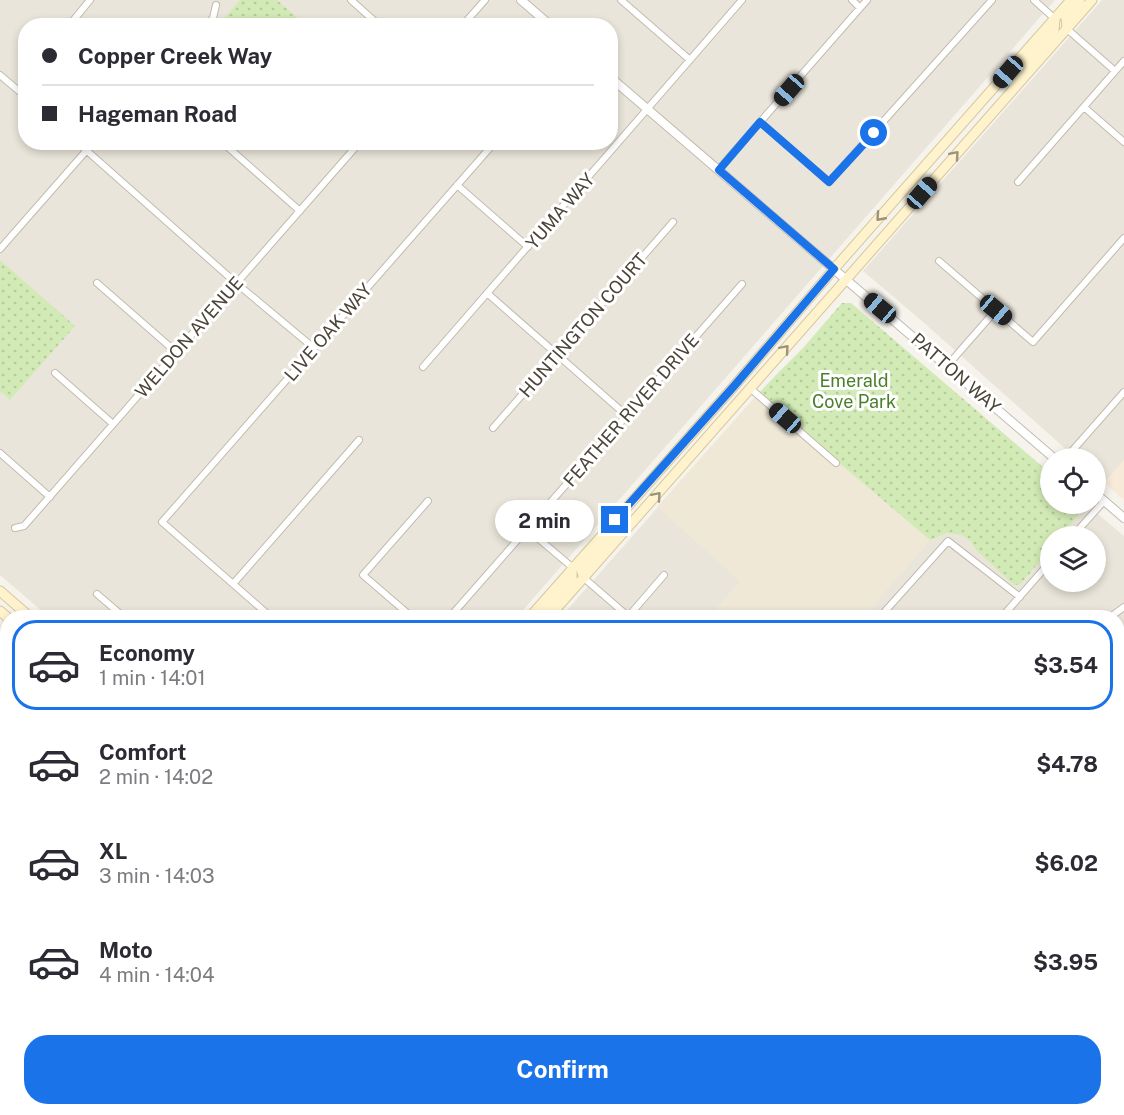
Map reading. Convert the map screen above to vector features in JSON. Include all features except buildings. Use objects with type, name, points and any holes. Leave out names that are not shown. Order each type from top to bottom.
[{"type":"main road","points":[[536,610],[1071,0]]},
{"type":"main road","points":[[1067,29],[1066,18],[1080,0]]},
{"type":"main road","points":[[555,610],[1092,0]]},
{"type":"main road","points":[[1014,89],[1019,70],[1054,30],[1055,19]]},
{"type":"main road","points":[[584,578],[581,569],[610,536],[615,520]]},
{"type":"main road","points":[[547,610],[572,579],[573,567]]},
{"type":"main road","points":[[0,591],[22,610]]},
{"type":"street","points":[[77,18],[90,0]]},
{"type":"street","points":[[351,0],[371,18]]},
{"type":"street","points":[[469,18],[485,0]]},
{"type":"street","points":[[521,0],[542,18]]},
{"type":"street","points":[[621,0],[690,60]]},
{"type":"street","name":"YUMA WAY","points":[[618,142],[742,0]]},
{"type":"street","points":[[852,0],[860,8]]},
{"type":"street","points":[[719,170],[867,0]]},
{"type":"street","points":[[760,122],[829,182],[992,0]]},
{"type":"street","points":[[1034,0],[1055,19]]},
{"type":"street","points":[[213,18],[216,5]]},
{"type":"street","points":[[1067,29],[1115,71]]},
{"type":"street","points":[[1018,182],[1124,61]]},
{"type":"street","points":[[0,75],[18,91]]},
{"type":"street","name":"PATTON WAY","points":[[618,83],[1042,448]]},
{"type":"street","points":[[1084,107],[1124,142]]},
{"type":"street","points":[[231,150],[300,210]]},
{"type":"street","name":"WELDON AVENUE","points":[[15,528],[24,526],[50,497],[353,150]]},
{"type":"street","name":"LIVE OAK WAY","points":[[233,584],[162,522],[488,150]]},
{"type":"street","name":"YUMA WAY","points":[[423,367],[611,150]]},
{"type":"street","points":[[0,249],[86,151],[236,283],[314,348]]},
{"type":"street","points":[[457,185],[528,247]]},
{"type":"street","name":"HUNTINGTON COURT","points":[[493,428],[673,222]]},
{"type":"street","points":[[939,261],[1033,342],[1124,238]]},
{"type":"street","points":[[97,283],[176,352]]},
{"type":"street","name":"FEATHER RIVER DRIVE","points":[[456,610],[742,284]]},
{"type":"street","points":[[488,293],[627,416]]},
{"type":"street","points":[[947,366],[996,310]]},
{"type":"street","points":[[55,373],[113,424]]},
{"type":"street","points":[[751,389],[836,463]]},
{"type":"street","points":[[1075,448],[1124,392]]},
{"type":"street","points":[[263,610],[233,584],[359,440]]},
{"type":"street","points":[[0,453],[50,497]]},
{"type":"street","points":[[403,610],[363,575],[429,501]]},
{"type":"street","points":[[1106,503],[1124,518]]},
{"type":"street","points":[[1082,526],[1092,514]]},
{"type":"street","points":[[527,529],[573,567]]},
{"type":"street","points":[[886,610],[948,541],[1020,597]]},
{"type":"street","points":[[1008,610],[1040,574]]},
{"type":"street","points":[[635,610],[664,575]]},
{"type":"street","points":[[584,578],[619,610]]},
{"type":"street","points":[[97,594],[116,610]]},
{"type":"shaded area","points":[[0,0],[1055,0],[523,610],[41,610],[0,575]]},
{"type":"shaded area","points":[[1102,0],[1124,0],[1124,460],[1106,481],[1106,448],[1065,448],[863,271]]},
{"type":"shaded area","points":[[758,394],[930,540],[947,533],[962,535],[976,550],[1021,584],[1040,561],[1040,592],[1106,592],[1106,526],[1069,526],[1079,514],[1098,514],[1124,536],[1124,610],[567,610]]},
{"type":"shaded area","points":[[758,394],[930,540],[870,610],[715,610],[740,581],[657,507]]},
{"type":"shaded area","points":[[1124,460],[1124,500],[1106,485],[1106,481]]},
{"type":"green space","points":[[240,0],[277,0],[298,18],[224,18]]},
{"type":"green space","points":[[0,260],[75,326],[10,400],[0,391]]},
{"type":"green space","name":"Emerald Cove Park","points":[[842,303],[851,303],[1040,464],[1040,514],[1079,514],[1069,526],[1040,526],[1040,561],[1021,584],[1014,585],[962,535],[947,533],[930,540],[758,394],[803,348]]},
{"type":"route","points":[[615,520],[834,269],[719,170],[760,122],[829,182],[874,133]]}]
